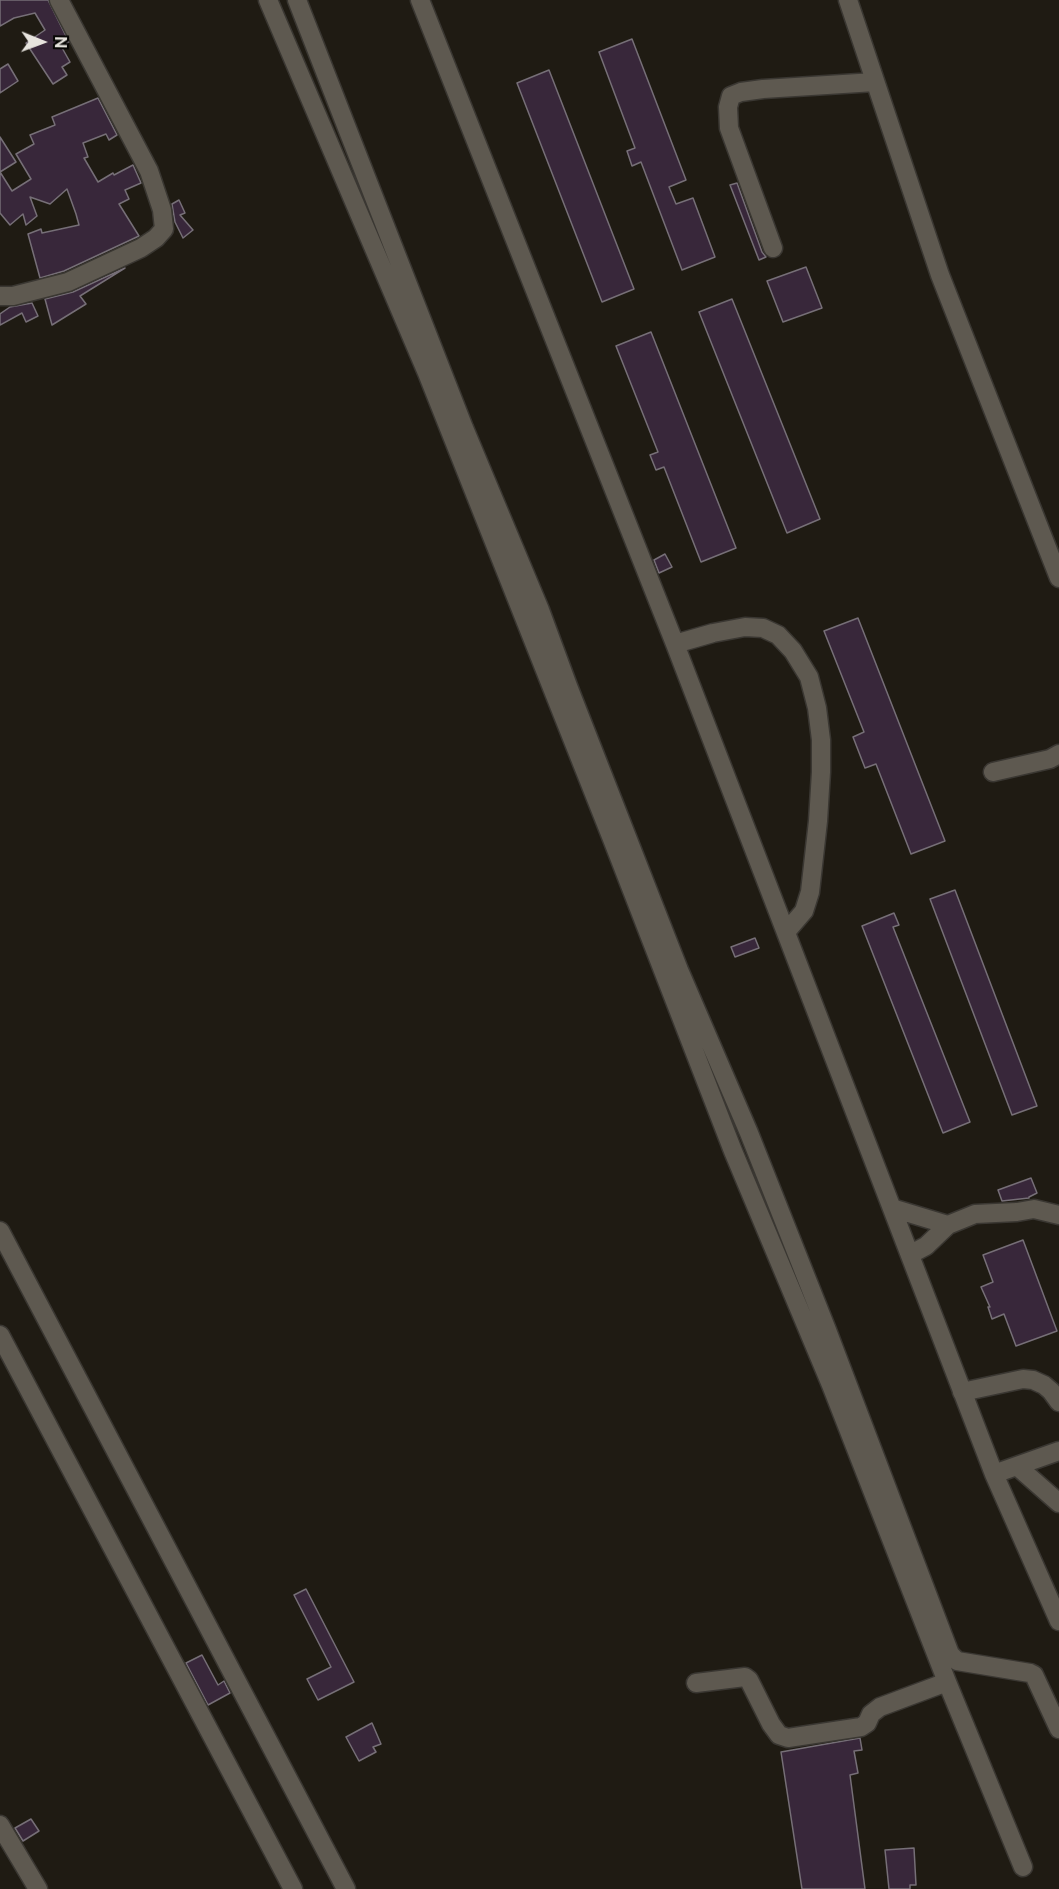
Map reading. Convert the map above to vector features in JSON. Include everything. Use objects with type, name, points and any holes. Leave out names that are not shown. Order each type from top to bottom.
[{"type":"street","points":[[0,296],[13,296],[68,282],[141,248],[156,238],[164,229],[162,210],[149,171],[60,0]]},
{"type":"street","points":[[268,0],[427,373],[733,1151],[831,1384],[1023,1867]]},
{"type":"street","points":[[297,0],[464,428],[540,610],[679,970],[749,1133],[827,1330],[950,1654],[957,1661],[1030,1672],[1034,1675],[1059,1729]]},
{"type":"street","points":[[420,0],[675,644],[994,1474],[1059,1621]]},
{"type":"street","points":[[848,0],[940,275],[1059,578]]},
{"type":"street","points":[[773,248],[729,128],[728,107],[731,96],[762,89],[875,82]]},
{"type":"street","points":[[675,644],[745,627],[763,628],[778,635],[793,651],[809,677],[817,708],[821,740],[818,821],[810,892],[804,911],[786,932]]},
{"type":"street","points":[[993,772],[1050,759],[1059,754]]},
{"type":"street","points":[[892,1208],[948,1225]]},
{"type":"street","points":[[911,1254],[926,1246],[948,1225],[975,1214],[1034,1209],[1059,1215]]},
{"type":"street","points":[[0,1231],[346,1889]]},
{"type":"street","points":[[0,1335],[293,1889]]},
{"type":"street","points":[[962,1392],[1023,1379],[1033,1380],[1044,1385],[1059,1402]]},
{"type":"street","points":[[994,1474],[1059,1451]]},
{"type":"street","points":[[1017,1466],[1059,1503]]},
{"type":"street","points":[[696,1683],[745,1677],[749,1680],[771,1724],[779,1735],[788,1738],[861,1726],[867,1723],[871,1714],[880,1707],[948,1682]]},
{"type":"street","points":[[0,1824],[38,1889]]},
{"type":"building","points":[[0,0],[48,0],[69,42],[61,46],[70,62],[62,67],[67,75],[53,84],[26,43],[45,30],[35,13],[14,18],[0,26]]},
{"type":"building","points":[[632,39],[686,180],[669,187],[676,204],[693,198],[715,257],[682,270],[641,162],[632,166],[627,151],[635,148],[599,52]]},
{"type":"building","points":[[8,64],[18,81],[0,93],[0,69]]},
{"type":"building","points":[[549,70],[634,289],[602,302],[517,83]]},
{"type":"building","points":[[98,98],[117,135],[109,140],[106,134],[83,143],[88,157],[84,158],[98,182],[133,165],[141,183],[125,190],[129,199],[119,204],[139,236],[64,271],[40,278],[28,234],[41,229],[42,233],[79,225],[67,189],[50,204],[30,197],[37,216],[26,225],[23,214],[10,225],[0,213],[0,172],[12,191],[31,179],[16,154],[34,144],[30,135],[55,125],[52,117]]},
{"type":"building","points":[[0,137],[16,162],[0,172]]},
{"type":"building","points":[[737,183],[762,252],[766,257],[759,260],[730,185]]},
{"type":"building","points":[[179,200],[185,213],[180,215],[193,230],[183,238],[175,222],[172,204]]},
{"type":"building","points":[[806,267],[822,308],[783,322],[767,281]]},
{"type":"building","points":[[125,268],[80,296],[86,304],[52,325],[45,299],[73,292]]},
{"type":"building","points":[[732,299],[820,519],[787,533],[699,312]]},
{"type":"building","points":[[32,303],[38,316],[26,322],[22,313],[0,325],[0,314],[10,307]]},
{"type":"building","points":[[651,332],[736,548],[701,562],[664,467],[656,470],[650,455],[658,452],[616,346]]},
{"type":"building","points":[[665,554],[672,567],[659,573],[654,560]]},
{"type":"building","points":[[858,618],[945,841],[911,854],[876,764],[865,768],[853,737],[864,732],[824,631]]},
{"type":"building","points":[[955,890],[1037,1106],[1012,1115],[930,899]]},
{"type":"building","points":[[894,913],[899,925],[893,927],[970,1122],[943,1133],[862,926]]},
{"type":"building","points":[[755,938],[759,948],[735,957],[731,947]]},
{"type":"building","points":[[1031,1178],[1037,1193],[1029,1198],[1002,1201],[998,1190]]},
{"type":"building","points":[[1023,1240],[1057,1331],[1016,1346],[1004,1314],[992,1319],[988,1307],[990,1307],[981,1287],[993,1282],[983,1255]]},
{"type":"building","points":[[306,1589],[354,1682],[318,1700],[307,1679],[331,1667],[294,1595]]},
{"type":"building","points":[[202,1655],[218,1685],[224,1681],[230,1693],[208,1705],[186,1663]]},
{"type":"building","points":[[372,1723],[381,1744],[373,1747],[376,1752],[359,1761],[346,1737]]},
{"type":"building","points":[[860,1738],[862,1750],[854,1751],[858,1773],[850,1775],[865,1889],[802,1889],[781,1752]]},
{"type":"building","points":[[31,1819],[39,1831],[23,1841],[15,1828]]},
{"type":"building","points":[[914,1848],[916,1885],[910,1885],[910,1889],[889,1889],[885,1850]]}]
